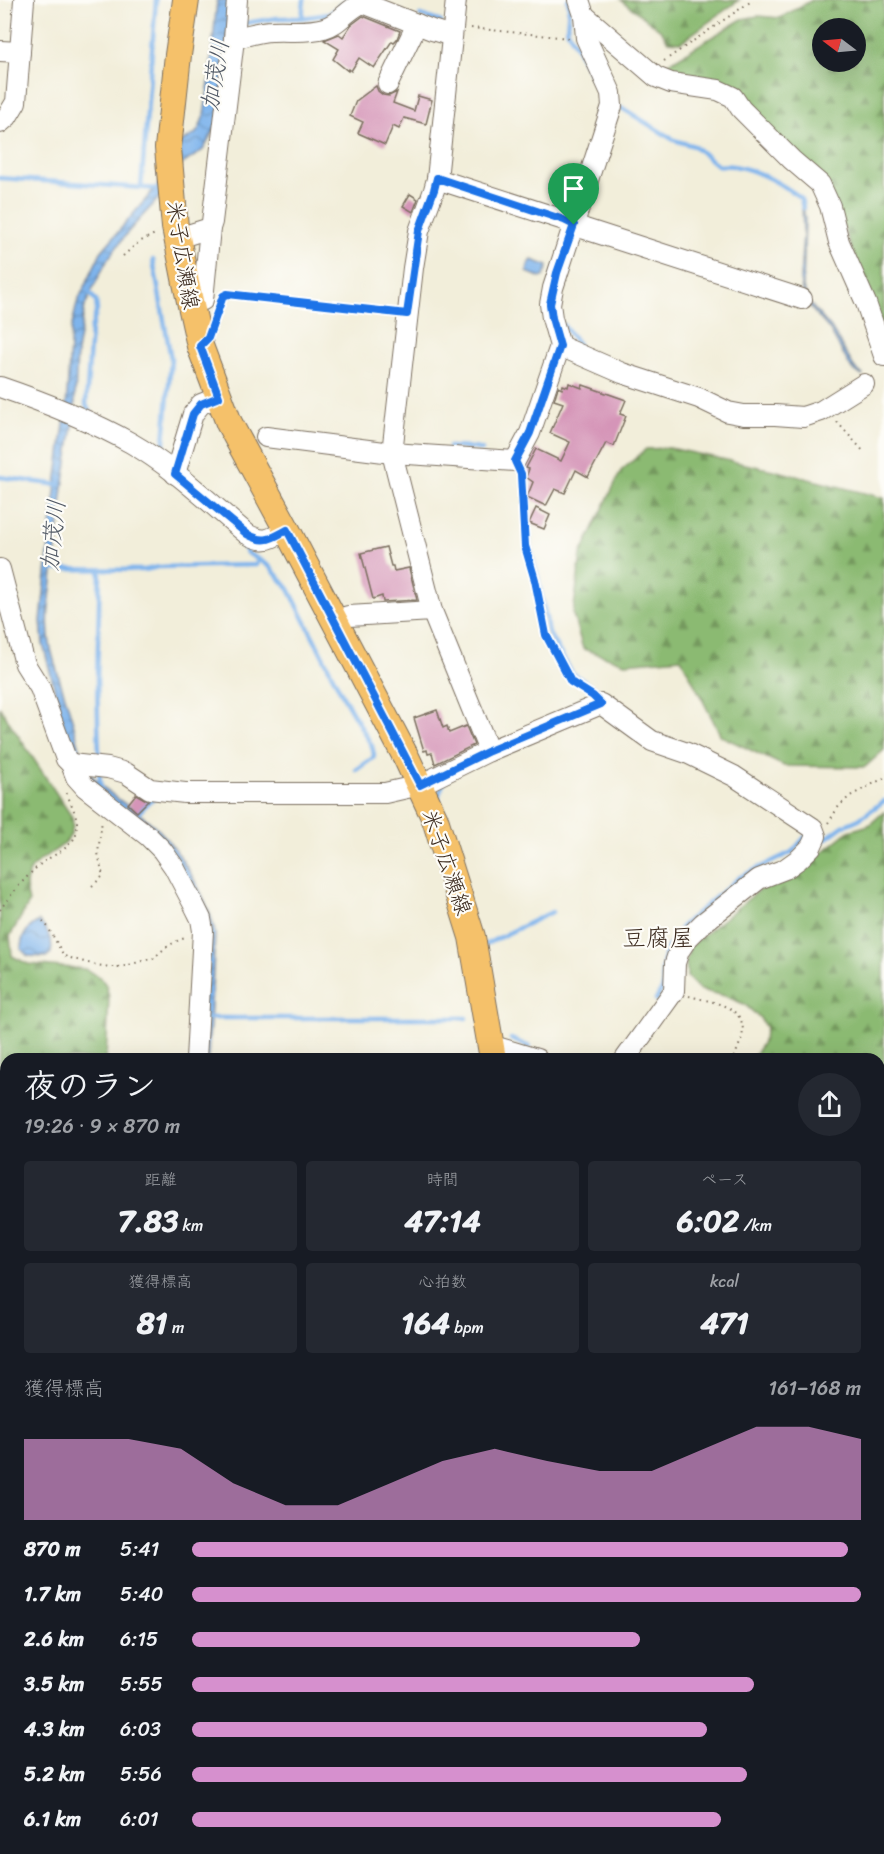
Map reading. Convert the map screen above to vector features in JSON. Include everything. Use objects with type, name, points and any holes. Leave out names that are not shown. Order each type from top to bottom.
[{"type":"main road","name":"米子広瀬線","points":[[186,0],[168,148],[177,233],[200,346],[229,423],[420,785],[435,819],[472,937],[492,1052]]},
{"type":"street","points":[[0,123],[7,102],[16,102],[24,0]]},
{"type":"street","points":[[211,301],[210,228],[214,213],[237,0]]},
{"type":"street","points":[[456,0],[437,178],[419,231],[407,314],[392,453],[393,465],[432,611],[489,751]]},
{"type":"street","points":[[234,39],[268,31],[324,28],[337,22],[358,4],[363,3],[417,24],[453,31]]},
{"type":"street","points":[[582,8],[656,77],[671,83],[718,90],[733,97],[741,109],[792,160],[820,184],[830,206],[839,242],[866,303],[884,356]]},
{"type":"street","points":[[266,437],[392,453],[515,461],[530,433],[560,346],[550,304],[557,273],[612,106],[611,93],[586,38],[582,8]]},
{"type":"street","points":[[388,84],[417,24]]},
{"type":"street","points":[[0,51],[20,52]]},
{"type":"street","points":[[437,178],[802,299]]},
{"type":"street","points":[[177,233],[210,228]]},
{"type":"street","points":[[560,346],[622,373],[699,398],[736,414],[803,417],[825,408],[864,384]]},
{"type":"street","points":[[0,387],[70,415],[132,444],[175,474],[255,539],[265,540],[287,530]]},
{"type":"street","points":[[175,474],[193,414],[201,404],[219,397]]},
{"type":"street","points":[[0,569],[25,664],[40,688],[66,759],[78,766],[108,768],[126,773],[150,789],[185,793],[385,793],[420,785],[489,751],[601,704],[652,741],[695,756],[734,776],[813,828],[816,836],[811,847],[800,859],[785,869],[759,879],[703,923],[687,939],[675,963],[674,991],[629,1053]]},
{"type":"street","points":[[334,620],[349,616],[432,611]]},
{"type":"street","points":[[78,766],[76,777],[85,787],[148,836],[162,850],[174,867],[201,920],[203,941],[196,1053]]},
{"type":"path","points":[[649,71],[753,0]]},
{"type":"path","points":[[453,31],[570,38]]},
{"type":"path","points":[[123,256],[139,242],[153,234],[177,233]]},
{"type":"path","points":[[211,301],[227,294],[407,314]]},
{"type":"path","points":[[825,408],[865,453]]},
{"type":"path","points":[[515,461],[521,474],[525,546],[535,580],[546,635],[571,682],[601,704]]},
{"type":"path","points":[[0,910],[42,862],[62,851],[76,836],[78,824],[60,771],[64,768],[78,766]]},
{"type":"path","points":[[816,836],[835,815],[839,806],[850,796],[884,778]]},
{"type":"path","points":[[92,886],[103,876],[98,853],[98,837],[105,802]]},
{"type":"path","points":[[43,921],[64,956],[87,963],[116,967],[153,959],[173,942],[186,938],[203,941]]},
{"type":"path","points":[[674,991],[724,1005],[736,1014],[740,1020],[742,1033],[736,1053]]},
{"type":"green space","points":[[621,0],[739,0],[681,42],[668,41],[662,31]]},
{"type":"green space","points":[[812,0],[884,0],[884,336],[829,188],[747,108],[663,72],[662,67],[742,19],[758,16],[780,18]]},
{"type":"green space","points":[[670,448],[773,470],[884,498],[884,750],[865,767],[784,766],[721,736],[681,658],[625,663],[583,649],[573,615],[581,554],[621,471],[646,449]]},
{"type":"green space","points":[[0,708],[72,817],[69,838],[31,869],[26,882],[29,903],[10,936],[12,956],[28,964],[85,969],[101,978],[106,985],[109,997],[106,1053],[0,1053]]},
{"type":"green space","points":[[884,812],[884,1053],[756,1053],[763,1042],[766,1028],[760,1018],[744,1004],[725,996],[700,990],[687,977],[686,960],[691,945],[761,889],[798,872],[849,831],[869,825]]},
{"type":"water","name":"加茂川","points":[[217,0],[231,0],[218,123],[203,150],[180,166],[157,200],[128,232],[108,259],[85,306],[77,352],[74,420],[63,488],[48,621],[52,653],[86,766],[101,785],[159,830],[180,857],[207,906],[215,934],[208,1053],[198,1053],[205,929],[188,890],[72,758],[43,644],[41,621],[66,409],[71,329],[77,303],[101,252],[157,186],[180,143],[199,129],[204,115]]},
{"type":"water","points":[[802,201],[805,218],[803,288],[810,304],[831,328],[854,367],[862,376],[851,368],[829,329],[808,305],[802,291],[800,279],[803,234]]},
{"type":"water","points":[[532,260],[548,266],[541,278],[527,272]]},
{"type":"water","points":[[39,921],[52,944],[51,953],[46,957],[28,956],[21,949],[22,940],[28,929]]},
{"type":"building","points":[[363,16],[400,31],[397,39],[392,41],[374,68],[359,58],[351,71],[349,69],[348,71],[333,59],[339,49],[324,40],[339,34],[343,37],[351,25]]},
{"type":"building","points":[[376,86],[383,95],[389,96],[397,92],[393,103],[414,111],[418,96],[432,100],[426,124],[404,118],[399,129],[393,126],[385,145],[358,133],[363,122],[350,116],[356,101]]},
{"type":"building","points":[[410,194],[418,199],[413,212],[403,206]]},
{"type":"building","points":[[569,383],[582,388],[583,385],[626,400],[620,414],[626,416],[614,446],[606,443],[588,477],[576,470],[565,493],[555,489],[546,506],[527,497],[533,482],[526,477],[529,469],[526,468],[536,449],[561,461],[570,442],[550,433],[563,403],[554,400],[558,387],[562,389],[563,385],[568,387]]},
{"type":"building","points":[[536,508],[550,515],[544,529],[529,523]]},
{"type":"building","points":[[386,547],[394,571],[409,568],[417,600],[383,602],[382,596],[373,599],[361,553]]},
{"type":"building","points":[[437,710],[443,728],[447,726],[449,733],[466,726],[474,745],[435,764],[432,753],[428,754],[427,750],[424,751],[414,718]]},
{"type":"building","points":[[136,794],[148,801],[137,812],[128,804]]},
{"type":"waterway","points":[[141,188],[156,0]]},
{"type":"waterway","points":[[302,18],[304,0]]},
{"type":"waterway","points":[[246,23],[329,14],[348,0]]},
{"type":"waterway","points":[[568,0],[567,29],[601,94]]},
{"type":"waterway","points":[[420,15],[441,22]]},
{"type":"waterway","points":[[622,108],[674,140],[694,146],[718,166],[751,170],[773,180],[801,198],[803,208]]},
{"type":"waterway","points":[[0,178],[159,189]]},
{"type":"waterway","points":[[153,260],[171,359],[163,454],[160,452]]},
{"type":"waterway","points":[[87,290],[96,301],[97,310],[91,329],[86,405],[92,416]]},
{"type":"waterway","points":[[563,325],[578,344]]},
{"type":"waterway","points":[[449,447],[482,450]]},
{"type":"waterway","points":[[525,470],[530,547],[549,634],[572,673],[607,697]]},
{"type":"waterway","points":[[0,477],[59,485]]},
{"type":"waterway","points":[[241,540],[247,553],[258,559]]},
{"type":"waterway","name":"加茂川","points":[[50,569],[145,570],[158,567],[256,565],[258,559],[269,566],[289,589],[344,698],[372,746],[373,758],[356,770]]},
{"type":"waterway","points":[[99,757],[97,679],[100,570]]},
{"type":"waterway","points":[[99,771],[101,790]]},
{"type":"waterway","points":[[439,801],[438,797],[444,781]]},
{"type":"waterway","points":[[136,816],[149,801],[157,797]]},
{"type":"waterway","points":[[821,842],[884,801]]},
{"type":"waterway","points":[[656,1000],[663,987],[662,971],[666,950],[684,924],[740,877],[792,852],[807,835]]},
{"type":"waterway","points":[[484,945],[552,912]]},
{"type":"waterway","points":[[205,1018],[466,1018]]},
{"type":"waterway","points":[[511,1039],[530,1047]]},
{"type":"district","name":"豆腐屋","points":[[658,938]]},
{"type":"route","points":[[437,178],[574,225],[557,273],[550,304],[560,346],[530,433],[515,461],[521,474],[525,546],[535,580],[546,635],[571,682],[601,704],[489,751],[420,785],[287,530],[265,540],[255,539],[175,474],[193,414],[201,404],[219,397],[200,346],[208,338],[220,302],[227,294],[407,314],[419,231],[437,178]]}]
